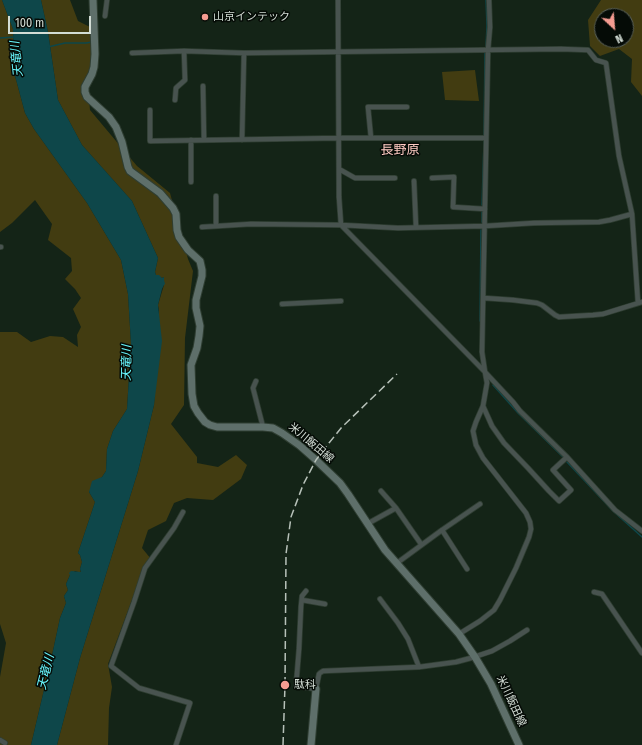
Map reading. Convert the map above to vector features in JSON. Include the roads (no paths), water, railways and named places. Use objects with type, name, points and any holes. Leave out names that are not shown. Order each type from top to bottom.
[{"type":"main road","name":"米川飯田線","points":[[92,0],[95,54],[94,67],[85,87],[85,92],[109,117],[116,127],[130,171],[160,193],[173,208],[176,214],[179,237],[188,250],[200,261],[202,270],[196,300],[200,336],[191,365],[194,406],[202,419],[210,425],[217,427],[263,426],[273,428],[299,445],[340,484],[385,550],[459,634],[475,657],[491,684],[519,745]]},
{"type":"main road","points":[[311,745],[316,689]]},
{"type":"street","points":[[105,16],[108,0]]},
{"type":"street","points":[[338,0],[340,225],[485,372],[520,411],[567,457],[615,510],[642,531]]},
{"type":"street","points":[[459,634],[494,610],[516,568],[531,529],[526,513],[483,458],[476,445],[474,431],[483,406],[487,383],[482,352],[488,50],[490,27],[488,0]]},
{"type":"street","points":[[132,53],[184,51],[244,53],[561,49],[588,50],[596,60],[606,63],[619,156],[632,214],[640,303],[603,314],[559,317],[542,304],[484,298]]},
{"type":"street","points":[[174,100],[176,88],[185,80],[184,51]]},
{"type":"street","points":[[242,140],[244,53]]},
{"type":"street","points":[[203,86],[204,140]]},
{"type":"street","points":[[371,138],[368,107],[407,107]]},
{"type":"street","points":[[150,110],[150,141],[339,138],[486,138]]},
{"type":"street","points":[[191,140],[191,182]]},
{"type":"street","points":[[339,169],[355,178],[395,178]]},
{"type":"street","points":[[432,178],[454,178],[453,208],[485,209]]},
{"type":"street","points":[[414,181],[416,228]]},
{"type":"street","points":[[216,196],[216,226]]},
{"type":"street","points":[[202,228],[251,224],[340,225],[398,228],[485,226],[534,223],[599,222],[632,214]]},
{"type":"street","points":[[282,304],[341,301]]},
{"type":"street","points":[[256,382],[253,388],[263,426]]},
{"type":"street","points":[[483,406],[492,426],[504,443],[559,501],[571,490],[553,470],[567,457]]},
{"type":"street","points":[[381,491],[396,508],[421,544]]},
{"type":"street","points":[[397,563],[421,544],[480,504]]},
{"type":"street","points":[[367,524],[396,508]]},
{"type":"street","points":[[176,745],[190,703],[139,688],[111,666],[145,568],[174,528],[183,512]]},
{"type":"street","points":[[442,530],[468,570]]},
{"type":"street","points":[[306,591],[302,596],[296,686],[316,689],[319,674],[323,671],[419,667],[456,662],[475,657],[498,648],[527,630]]},
{"type":"street","points":[[594,592],[602,594],[642,653]]},
{"type":"street","points":[[380,599],[408,639],[419,667]]},
{"type":"street","points":[[302,600],[325,604]]},
{"type":"street","points":[[0,740],[5,743]]},
{"type":"water","name":"天竜川","points":[[2,0],[41,0],[48,32],[58,100],[82,145],[132,201],[158,258],[155,272],[156,275],[159,275],[162,278],[164,277],[165,284],[162,289],[158,305],[162,341],[154,405],[138,471],[80,658],[57,745],[31,745],[60,618],[66,603],[64,596],[68,590],[66,584],[70,575],[69,573],[71,571],[81,572],[80,569],[82,562],[78,553],[95,502],[89,492],[92,481],[102,477],[106,471],[107,449],[113,431],[127,409],[131,344],[128,294],[121,260],[87,203],[34,129],[25,113],[14,72],[13,29]]},
{"type":"waterway","points":[[486,0],[486,46]]},
{"type":"waterway","name":"天竜川","points":[[0,38],[14,37]]},
{"type":"waterway","points":[[48,47],[65,43],[92,42]]},
{"type":"waterway","points":[[484,135],[485,53]]},
{"type":"waterway","points":[[482,205],[484,141]]},
{"type":"waterway","points":[[482,211],[482,222]]},
{"type":"waterway","points":[[480,321],[481,230]]},
{"type":"waterway","points":[[493,385],[518,413],[563,457]]},
{"type":"waterway","points":[[567,462],[613,511],[642,537]]},
{"type":"railway","points":[[283,745],[286,554],[291,517],[303,485],[316,460],[342,427],[397,374]]},
{"type":"place","name":"山京インテック","points":[[205,17]]},
{"type":"place","name":"駄科","points":[[285,685]]},
{"type":"district","name":"長野原","points":[[400,150]]}]
